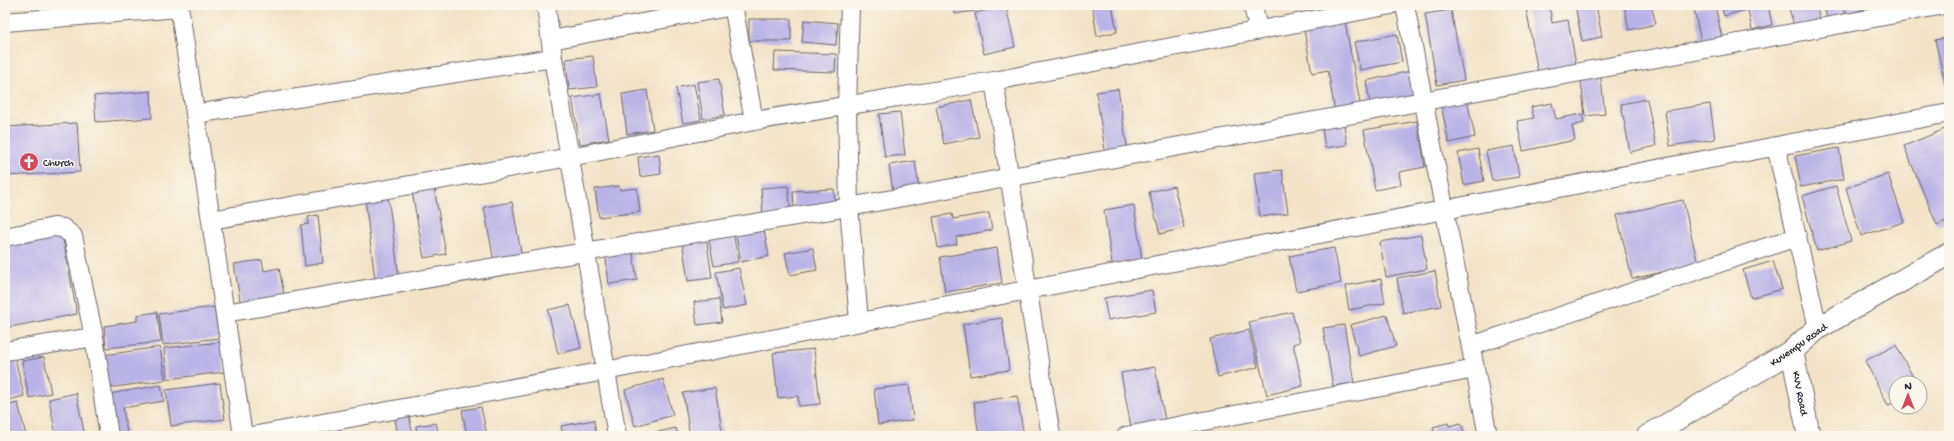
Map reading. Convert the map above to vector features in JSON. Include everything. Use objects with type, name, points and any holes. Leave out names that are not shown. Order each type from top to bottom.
[{"type":"main road","name":"Kuvempu Road","points":[[1648,436],[1792,351],[1818,328],[1949,254]]},
{"type":"main road","name":"KVV Road","points":[[1792,351],[1809,436]]},
{"type":"street","points":[[546,5],[553,58],[617,436]]},
{"type":"street","points":[[850,5],[847,106],[849,207],[859,321]]},
{"type":"street","points":[[1253,5],[1258,30]]},
{"type":"street","points":[[211,220],[570,157],[754,121],[994,81],[1211,41],[1258,30],[1391,5]]},
{"type":"street","points":[[1405,5],[1488,436]]},
{"type":"street","points":[[225,313],[849,207],[1944,5]]},
{"type":"street","points":[[551,40],[733,6],[754,121]]},
{"type":"street","points":[[5,22],[22,13],[179,7],[243,436]]},
{"type":"street","points":[[195,114],[553,58]]},
{"type":"street","points":[[994,81],[1051,436]]},
{"type":"street","points":[[252,436],[605,371],[1444,209],[1949,114]]},
{"type":"street","points":[[1776,146],[1818,328]]},
{"type":"street","points":[[5,237],[54,227],[63,228],[73,236],[94,337],[109,436]]},
{"type":"street","points":[[1471,346],[1796,237]]},
{"type":"street","points":[[5,351],[94,337]]},
{"type":"street","points":[[1126,436],[1475,369]]},
{"type":"building","points":[[954,5],[975,5],[975,11],[955,14]]},
{"type":"building","points":[[1092,5],[1112,5],[1117,32],[1097,36]]},
{"type":"building","points":[[1549,5],[1552,23],[1568,20],[1577,70],[1539,78],[1526,8]]},
{"type":"building","points":[[1575,5],[1596,5],[1602,37],[1582,41]]},
{"type":"building","points":[[1624,5],[1651,5],[1656,24],[1629,30]]},
{"type":"building","points":[[1715,5],[1723,43],[1702,47],[1694,9]]},
{"type":"building","points":[[1721,5],[1745,5],[1746,10],[1724,16]]},
{"type":"building","points":[[1768,5],[1772,25],[1752,30],[1747,6]]},
{"type":"building","points":[[1788,5],[1816,5],[1821,22],[1795,29]]},
{"type":"building","points":[[1824,5],[1841,5],[1844,14],[1827,19]]},
{"type":"building","points":[[1845,5],[1864,5],[1865,9],[1847,14]]},
{"type":"building","points":[[1006,6],[1015,47],[984,54],[975,13]]},
{"type":"building","points":[[1451,10],[1464,80],[1437,85],[1425,14]]},
{"type":"building","points":[[749,19],[791,19],[791,41],[749,41]]},
{"type":"building","points":[[804,20],[838,23],[836,45],[802,42]]},
{"type":"building","points":[[1345,22],[1361,108],[1335,113],[1328,70],[1312,73],[1304,30]]},
{"type":"building","points":[[1397,34],[1402,62],[1360,70],[1354,42]]},
{"type":"building","points":[[1949,37],[1949,86],[1946,87],[1935,40]]},
{"type":"building","points":[[775,52],[836,54],[835,72],[774,70]]},
{"type":"building","points":[[593,56],[597,87],[569,90],[566,59]]},
{"type":"building","points":[[1410,71],[1416,98],[1371,108],[1366,81]]},
{"type":"building","points":[[1600,71],[1605,114],[1585,116],[1580,73]]},
{"type":"building","points":[[719,79],[725,115],[703,119],[697,82]]},
{"type":"building","points":[[694,84],[701,120],[683,123],[676,88]]},
{"type":"building","points":[[1118,89],[1128,153],[1106,157],[1096,92]]},
{"type":"building","points":[[647,90],[653,130],[627,134],[622,94]]},
{"type":"building","points":[[151,91],[152,118],[96,122],[94,96]]},
{"type":"building","points":[[601,94],[609,139],[580,144],[572,98]]},
{"type":"building","points":[[1466,95],[1475,137],[1449,143],[1440,100]]},
{"type":"building","points":[[1647,99],[1656,146],[1630,152],[1621,104]]},
{"type":"building","points":[[971,100],[979,137],[944,144],[936,107]]},
{"type":"building","points":[[1552,103],[1556,119],[1582,114],[1584,123],[1572,126],[1575,140],[1523,151],[1517,121],[1534,118],[1531,107]]},
{"type":"building","points":[[1710,104],[1715,139],[1670,146],[1665,111]]},
{"type":"building","points":[[900,112],[905,155],[885,157],[879,114]]},
{"type":"building","points":[[1343,118],[1347,145],[1325,148],[1321,122]]},
{"type":"building","points":[[1417,121],[1425,167],[1399,172],[1401,185],[1375,190],[1364,130]]},
{"type":"building","points":[[77,123],[80,172],[5,176],[5,127]]},
{"type":"building","points":[[1945,129],[1949,138],[1949,220],[1937,225],[1904,146]]},
{"type":"building","points":[[1514,146],[1519,177],[1492,181],[1486,151]]},
{"type":"building","points":[[1839,148],[1844,179],[1801,187],[1795,156]]},
{"type":"building","points":[[1478,149],[1484,181],[1464,185],[1458,153]]},
{"type":"building","points":[[659,154],[661,174],[640,177],[638,157]]},
{"type":"building","points":[[915,161],[919,187],[893,192],[889,165]]},
{"type":"building","points":[[1282,170],[1288,213],[1260,217],[1254,173]]},
{"type":"building","points":[[1888,174],[1904,222],[1861,236],[1846,188]]},
{"type":"building","points":[[619,186],[620,190],[637,188],[640,212],[599,217],[595,189]]},
{"type":"building","points":[[788,186],[791,214],[763,216],[761,188]]},
{"type":"building","points":[[1174,186],[1184,228],[1160,234],[1149,192]]},
{"type":"building","points":[[1836,186],[1851,241],[1817,251],[1802,196]]},
{"type":"building","points":[[434,188],[446,254],[424,258],[412,192]]},
{"type":"building","points":[[834,189],[835,206],[794,208],[793,191]]},
{"type":"building","points":[[388,196],[399,277],[375,280],[365,199]]},
{"type":"building","points":[[1683,200],[1698,264],[1632,279],[1617,215]]},
{"type":"building","points":[[512,202],[522,258],[494,262],[484,207]]},
{"type":"building","points":[[1134,205],[1142,260],[1112,264],[1104,210]]},
{"type":"building","points":[[989,213],[992,230],[956,237],[957,244],[938,248],[933,217],[952,214],[953,219]]},
{"type":"building","points":[[318,215],[323,263],[305,266],[301,225],[309,224],[308,217]]},
{"type":"building","points":[[763,225],[769,256],[741,262],[735,230]]},
{"type":"building","points":[[733,231],[738,262],[714,266],[708,235]]},
{"type":"building","points":[[62,234],[77,314],[5,328],[5,245]]},
{"type":"building","points":[[1421,235],[1427,269],[1386,277],[1380,242]]},
{"type":"building","points":[[706,236],[712,278],[688,281],[682,240]]},
{"type":"building","points":[[632,247],[637,280],[609,284],[605,251]]},
{"type":"building","points":[[813,248],[817,270],[790,275],[785,253]]},
{"type":"building","points":[[997,248],[1002,283],[945,292],[940,257]]},
{"type":"building","points":[[1334,248],[1341,283],[1296,291],[1289,256]]},
{"type":"building","points":[[262,260],[264,271],[279,268],[285,300],[241,306],[234,264]]},
{"type":"building","points":[[1773,261],[1782,289],[1751,298],[1743,270]]},
{"type":"building","points":[[739,268],[747,305],[723,310],[716,272]]},
{"type":"building","points":[[1435,271],[1441,306],[1403,313],[1397,278]]},
{"type":"building","points":[[1381,279],[1385,303],[1349,310],[1345,286]]},
{"type":"building","points":[[1152,290],[1156,312],[1108,320],[1104,298]]},
{"type":"building","points":[[719,299],[722,322],[697,325],[694,302]]},
{"type":"building","points":[[570,305],[581,348],[558,354],[548,310]]},
{"type":"building","points":[[214,307],[219,338],[163,345],[159,314]]},
{"type":"building","points":[[157,312],[161,342],[106,348],[104,326],[137,321],[137,315]]},
{"type":"building","points":[[1292,312],[1300,342],[1293,344],[1303,386],[1267,395],[1249,322]]},
{"type":"building","points":[[1387,315],[1396,346],[1359,356],[1350,325]]},
{"type":"building","points":[[1002,318],[1009,370],[970,376],[963,324]]},
{"type":"building","points":[[1344,325],[1354,383],[1333,386],[1323,328]]},
{"type":"building","points":[[1249,330],[1258,367],[1218,377],[1210,339]]},
{"type":"building","points":[[221,342],[225,372],[167,379],[164,348]]},
{"type":"building","points":[[1896,345],[1912,375],[1888,375],[1888,405],[1865,361]]},
{"type":"building","points":[[160,347],[165,380],[108,388],[104,355]]},
{"type":"building","points":[[814,349],[820,404],[799,406],[798,396],[778,398],[773,353]]},
{"type":"building","points":[[44,357],[51,393],[29,398],[22,361]]},
{"type":"building","points":[[15,358],[24,396],[5,401],[5,360]]},
{"type":"building","points":[[1155,367],[1165,421],[1131,427],[1121,373]]},
{"type":"building","points":[[663,379],[673,415],[635,426],[625,390]]},
{"type":"building","points":[[220,383],[225,419],[171,426],[166,390]]},
{"type":"building","points":[[161,385],[164,401],[123,408],[127,433],[110,436],[103,395]]},
{"type":"building","points":[[909,385],[913,420],[878,425],[874,389]]},
{"type":"building","points":[[715,388],[723,436],[690,436],[683,393]]},
{"type":"building","points":[[76,393],[85,436],[56,436],[49,399]]},
{"type":"building","points":[[1017,396],[1024,436],[979,436],[974,402]]},
{"type":"building","points":[[18,403],[26,436],[5,436],[5,406]]},
{"type":"building","points":[[481,407],[487,436],[467,436],[462,410]]},
{"type":"building","points":[[408,411],[413,436],[398,436],[394,414]]},
{"type":"building","points":[[594,420],[596,436],[563,436],[561,426]]},
{"type":"building","points":[[436,423],[439,436],[417,436],[416,426]]},
{"type":"building","points":[[1448,423],[1449,426],[1461,423],[1465,436],[1416,436],[1434,431],[1433,427]]},
{"type":"building","points":[[676,428],[678,436],[644,435]]},
{"type":"place","name":"Church","points":[[29,162]]}]
